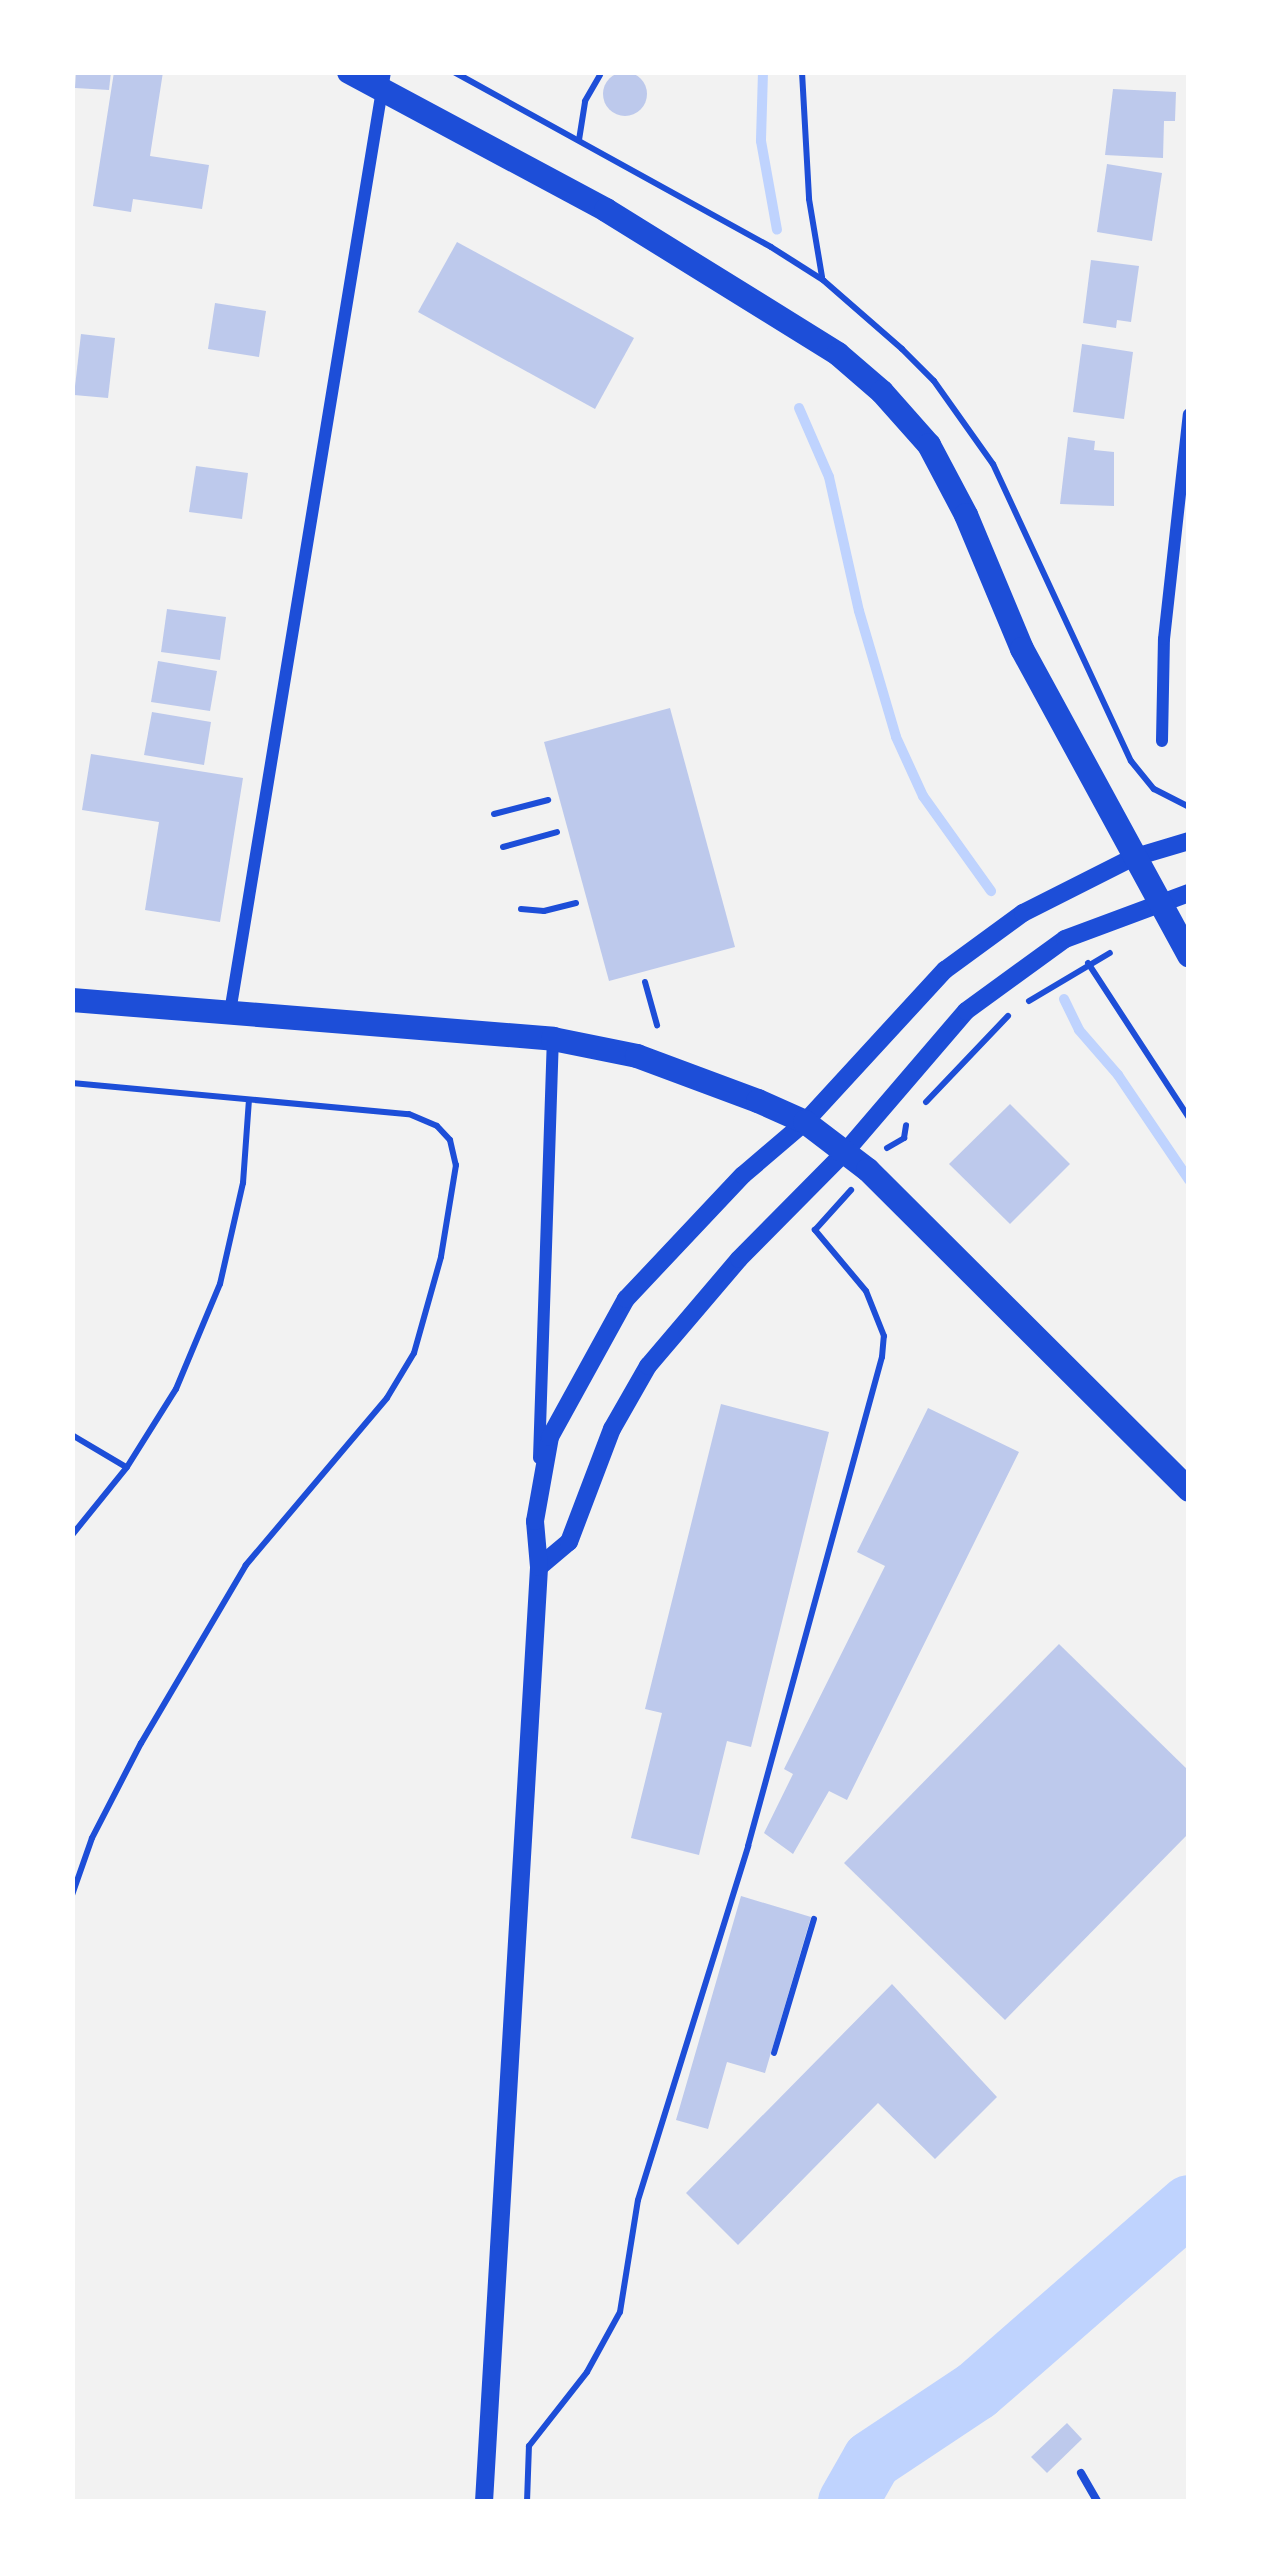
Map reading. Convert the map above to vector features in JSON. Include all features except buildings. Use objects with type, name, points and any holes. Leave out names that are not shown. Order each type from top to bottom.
[{"type":"main road","points":[[349,72],[384,81],[607,210],[838,353],[882,392],[929,446],[1022,649],[1189,956]]},
{"type":"main road","points":[[72,1000],[553,1040],[678,1070],[805,1122],[846,1151],[1189,1490]]},
{"type":"street","points":[[230,1013],[384,81]]},
{"type":"street","points":[[1162,741],[1164,639],[1189,414]]},
{"type":"street","points":[[538,1480],[550,1437],[626,1299],[743,1175],[805,1122],[945,970],[986,935],[1132,858],[1189,842]]},
{"type":"street","points":[[539,1567],[569,1542],[612,1429],[647,1366],[740,1259],[846,1151],[966,1011],[1012,973],[1070,936],[1189,893]]},
{"type":"street","points":[[484,2502],[539,1567],[553,1040]]},
{"type":"lane","points":[[1081,2473],[1098,2502]]},
{"type":"path","points":[[454,72],[823,280],[902,350],[965,421],[1017,510],[1131,761],[1154,789],[1189,807]]},
{"type":"path","points":[[470,81],[476,72]]},
{"type":"path","points":[[802,72],[809,199],[823,280]]},
{"type":"path","points":[[579,140],[585,101],[602,76]]},
{"type":"path","points":[[494,814],[548,800]]},
{"type":"path","points":[[503,847],[557,832]]},
{"type":"path","points":[[520,909],[544,911],[576,903]]},
{"type":"path","points":[[922,1106],[1007,1016],[1088,963],[1189,1118]]},
{"type":"path","points":[[645,982],[657,1025]]},
{"type":"path","points":[[72,1083],[410,1114],[437,1126],[450,1140],[456,1165],[441,1257],[414,1353],[388,1398],[246,1565],[141,1743],[92,1838],[72,1895]]},
{"type":"path","points":[[72,1534],[127,1467],[176,1389],[220,1284],[242,1183],[249,1100]]},
{"type":"path","points":[[895,1139],[904,1138],[906,1123]]},
{"type":"path","points":[[527,2502],[530,2446],[587,2372],[620,2312],[638,2200],[754,1823],[882,1357],[884,1336],[866,1291],[815,1230],[839,1203]]},
{"type":"path","points":[[72,1436],[127,1467]]},
{"type":"path","points":[[774,2053],[814,1919]]},
{"type":"waterway","points":[[763,72],[761,141],[777,230]]},
{"type":"waterway","points":[[799,408],[829,477],[859,611],[896,737],[923,796],[991,891]]},
{"type":"waterway","points":[[1064,999],[1079,1030],[1118,1075],[1189,1180]]},
{"type":"waterway","points":[[848,2502],[872,2460],[976,2391],[1189,2205]]}]
